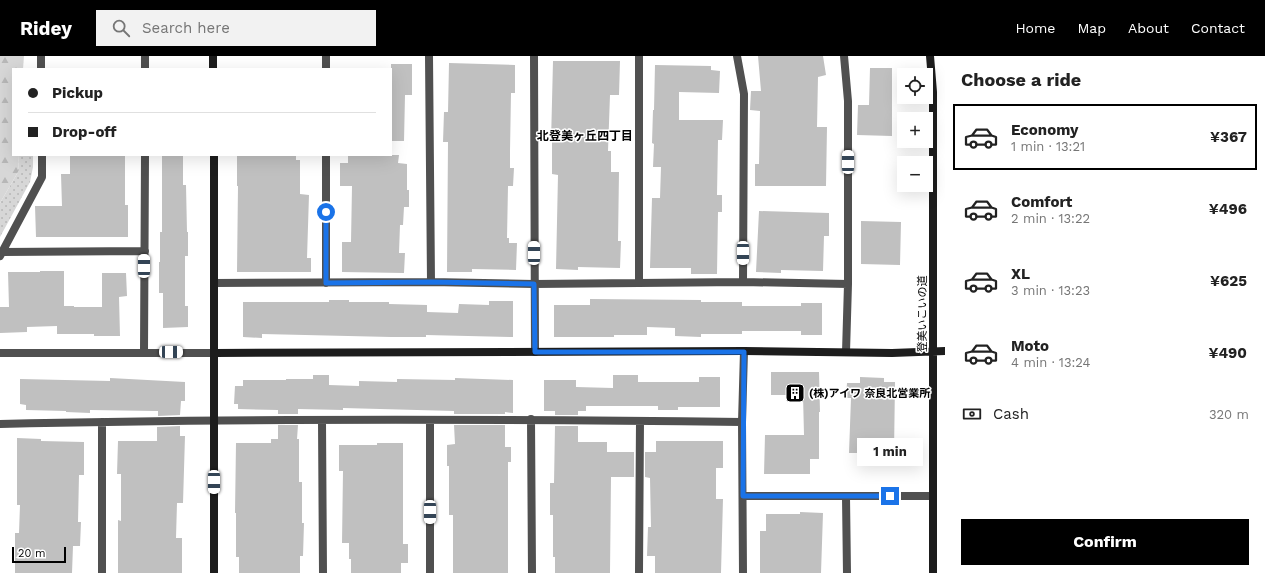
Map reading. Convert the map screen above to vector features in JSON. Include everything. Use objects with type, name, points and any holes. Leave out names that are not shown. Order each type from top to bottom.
[{"type":"street","points":[[41,56],[41,68]]},
{"type":"street","points":[[145,56],[145,68]]},
{"type":"street","points":[[213,56],[213,68]]},
{"type":"street","points":[[326,56],[326,68]]},
{"type":"street","points":[[429,56],[431,282]]},
{"type":"street","points":[[534,56],[535,352]]},
{"type":"street","points":[[639,56],[639,283]]},
{"type":"street","points":[[737,56],[744,94],[743,282]]},
{"type":"street","points":[[844,56],[848,101],[848,284],[846,352]]},
{"type":"street","name":"登美いこいの道","points":[[930,56],[933,92],[933,573]]},
{"type":"street","points":[[42,156],[42,177],[1,254],[144,252]]},
{"type":"street","points":[[144,352],[145,156]]},
{"type":"street","points":[[214,156],[214,573]]},
{"type":"street","points":[[326,156],[326,283]]},
{"type":"street","points":[[214,283],[431,282],[534,284],[743,282],[848,284]]},
{"type":"street","points":[[743,573],[742,422],[744,352]]},
{"type":"street","points":[[0,353],[945,352]]},
{"type":"street","points":[[0,424],[531,419],[742,422]]},
{"type":"street","points":[[531,419],[532,573]]},
{"type":"street","points":[[430,420],[430,573]]},
{"type":"street","points":[[322,421],[323,573]]},
{"type":"street","points":[[639,573],[640,421]]},
{"type":"street","points":[[102,422],[102,573]]},
{"type":"street","points":[[743,496],[933,496]]},
{"type":"street","points":[[846,497],[847,573]]},
{"type":"green space","points":[[0,56],[24,56],[23,68],[12,68],[12,156],[19,156],[18,172],[0,203]]},
{"type":"green space","points":[[19,156],[33,156],[33,167],[30,182],[0,237],[0,203],[18,172]]},
{"type":"building","points":[[758,56],[823,56],[826,75],[818,77],[817,127],[827,127],[826,186],[755,186],[755,164],[759,164],[760,111],[750,110],[751,91],[761,91]]},
{"type":"building","points":[[553,61],[620,61],[619,95],[610,95],[608,151],[611,151],[611,172],[619,172],[618,241],[621,241],[620,268],[578,267],[578,270],[556,269],[558,175],[552,174],[551,142]]},
{"type":"building","points":[[449,63],[515,65],[515,93],[511,93],[510,151],[510,168],[514,168],[513,186],[508,186],[507,238],[509,238],[509,243],[517,243],[516,270],[472,269],[472,272],[447,272],[448,142],[443,142],[444,112],[448,112]]},
{"type":"building","points":[[391,64],[412,64],[412,95],[405,95],[404,141],[392,141]]},
{"type":"building","points":[[655,65],[711,66],[711,70],[720,71],[719,93],[679,92],[679,120],[723,120],[722,140],[718,140],[717,195],[722,195],[722,212],[718,212],[717,274],[691,274],[691,268],[650,268],[652,198],[660,198],[661,167],[653,167],[654,144],[652,143]]},
{"type":"building","points":[[870,68],[892,68],[892,136],[857,135],[858,105],[869,105]]},
{"type":"building","points":[[399,155],[398,163],[407,164],[407,190],[409,190],[409,207],[404,207],[403,225],[400,225],[399,253],[405,253],[404,273],[342,272],[342,242],[351,242],[352,186],[340,186],[340,163],[348,163],[348,156]]},
{"type":"building","points":[[70,156],[125,156],[125,205],[128,205],[128,237],[36,237],[35,206],[62,206],[61,174],[70,174]]},
{"type":"building","points":[[162,156],[183,156],[183,185],[186,185],[188,232],[188,256],[185,256],[185,306],[188,306],[188,327],[163,328],[163,293],[159,293],[160,232],[162,232]]},
{"type":"building","points":[[237,156],[296,156],[296,160],[300,160],[300,194],[309,195],[307,258],[311,258],[311,272],[237,272]]},
{"type":"building","points":[[759,211],[829,213],[829,236],[824,236],[823,271],[781,270],[781,273],[756,272]]},
{"type":"building","points":[[861,221],[901,222],[900,265],[861,264]]},
{"type":"building","points":[[64,271],[64,306],[74,307],[102,307],[102,273],[126,273],[127,296],[119,297],[120,336],[57,334],[57,326],[27,327],[27,332],[0,333],[0,307],[9,307],[8,272]]},
{"type":"building","points":[[590,299],[701,300],[701,302],[742,302],[742,306],[801,306],[801,303],[822,303],[822,335],[801,335],[801,331],[742,331],[742,334],[701,334],[701,337],[675,336],[675,328],[647,327],[647,335],[614,335],[614,337],[554,337],[554,305],[590,305]]},
{"type":"building","points":[[329,300],[427,305],[427,312],[458,313],[459,304],[489,305],[489,301],[513,301],[513,337],[426,335],[426,337],[391,337],[262,334],[262,338],[243,337],[243,302],[329,302]]},
{"type":"building","points":[[771,372],[819,372],[819,459],[810,459],[810,474],[764,474],[765,435],[804,435],[803,395],[771,395]]},
{"type":"building","points":[[313,375],[329,375],[329,385],[359,386],[359,381],[397,382],[397,379],[455,380],[455,378],[513,380],[513,413],[454,414],[454,411],[343,408],[343,410],[298,409],[298,414],[278,414],[278,410],[238,409],[238,404],[234,404],[235,386],[243,386],[243,380],[313,379]]},
{"type":"building","points":[[613,375],[638,375],[638,382],[699,382],[699,377],[720,377],[720,407],[678,407],[678,410],[658,410],[658,406],[586,406],[586,411],[578,411],[578,415],[555,415],[555,411],[544,411],[544,380],[576,380],[576,387],[613,388]]},
{"type":"building","points":[[860,377],[884,378],[884,382],[895,382],[894,453],[849,453],[851,398],[846,398],[847,383],[860,383]]},
{"type":"building","points":[[110,378],[185,382],[185,401],[181,401],[180,415],[158,416],[158,411],[90,410],[90,413],[26,410],[26,405],[20,404],[20,379],[110,381]]},
{"type":"building","points":[[278,425],[298,425],[297,439],[299,439],[299,482],[302,482],[302,523],[304,523],[303,556],[300,556],[300,573],[239,573],[239,557],[236,557],[236,443],[271,443],[271,439],[278,439]]},
{"type":"building","points":[[454,425],[505,425],[505,447],[511,447],[511,462],[508,462],[508,573],[453,573],[453,515],[449,515],[449,466],[447,466],[447,445],[455,444]]},
{"type":"building","points":[[180,426],[180,436],[185,436],[183,503],[177,503],[176,538],[182,538],[182,573],[118,573],[118,520],[121,521],[121,474],[117,474],[118,441],[157,441],[157,427]]},
{"type":"building","points":[[555,426],[578,426],[578,442],[607,442],[607,452],[634,452],[634,477],[611,477],[610,573],[555,573],[555,557],[553,557],[553,515],[550,515],[550,483],[554,483]]},
{"type":"building","points":[[17,438],[41,439],[41,441],[84,442],[84,475],[79,475],[78,522],[81,522],[80,546],[73,546],[72,573],[15,573],[15,533],[19,533],[20,505],[17,505]]},
{"type":"building","points":[[656,441],[723,441],[723,468],[716,468],[716,499],[723,499],[721,573],[655,573],[655,556],[647,556],[648,527],[651,527],[650,478],[645,477],[645,452],[656,452]]},
{"type":"building","points":[[377,443],[403,443],[403,544],[408,544],[408,563],[401,563],[401,573],[351,573],[349,543],[342,543],[343,471],[339,471],[339,445],[377,445]]},
{"type":"building","points":[[800,512],[823,513],[821,573],[760,573],[760,531],[766,531],[766,514],[800,514]]},
{"type":"place","name":"(株)アイワ 奈良北営業所","points":[[795,393]]},
{"type":"district","name":"北登美ヶ丘四丁目","points":[[585,136]]},
{"type":"route","points":[[326,212],[326,283],[431,282],[534,284],[535,352],[744,352],[742,422],[743,496],[890,496]]}]
